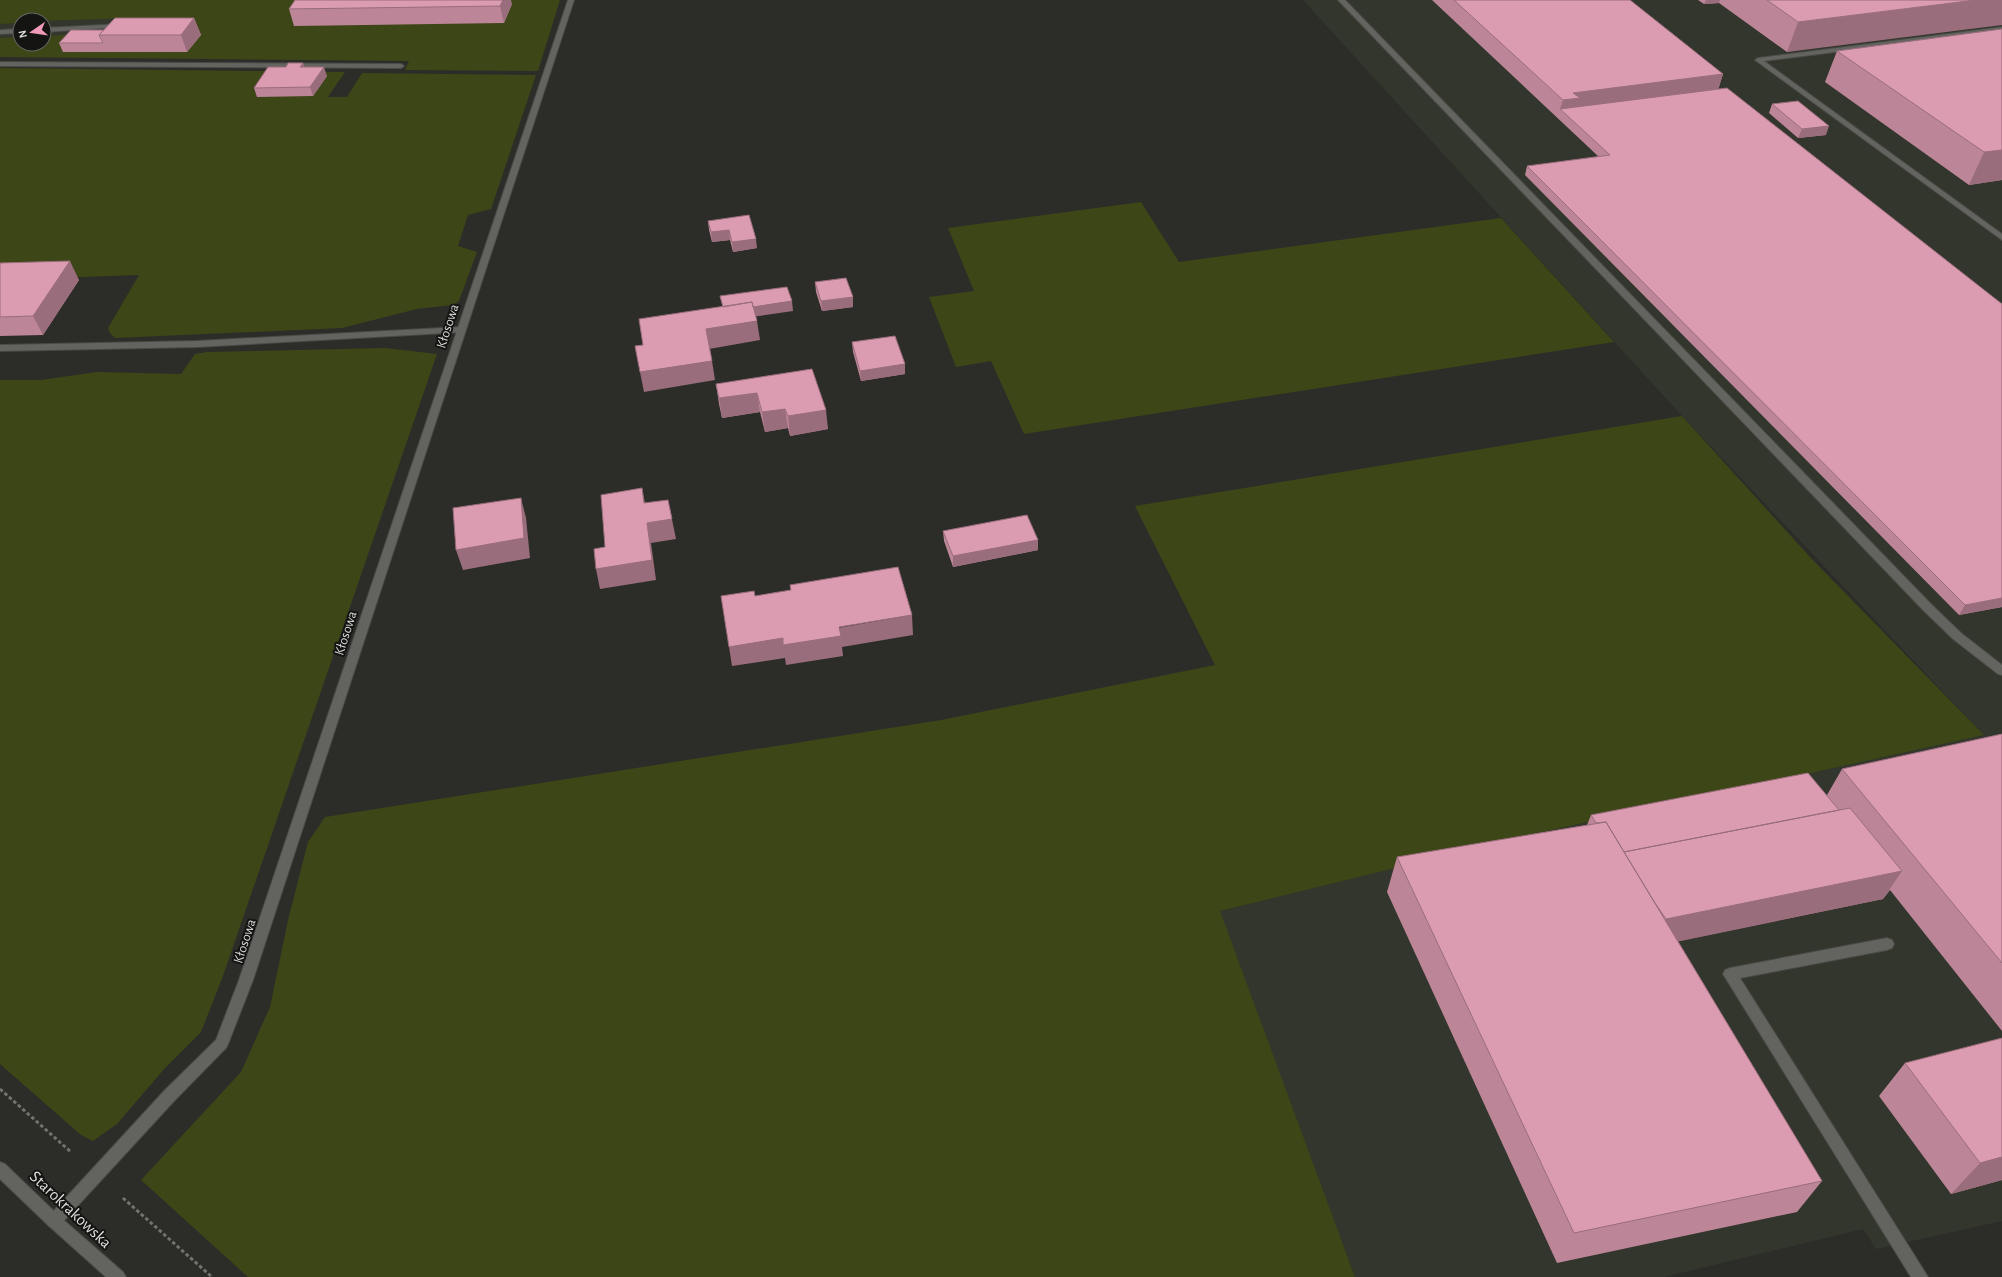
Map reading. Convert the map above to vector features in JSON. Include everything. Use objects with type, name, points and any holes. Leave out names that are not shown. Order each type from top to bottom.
[{"type":"street","name":"Kłosowa","points":[[54,1221],[170,1095],[221,1044],[246,980],[571,0]]},
{"type":"street","points":[[1341,0],[1927,607],[1958,636],[2002,671]]},
{"type":"street","points":[[52,30],[128,26]]},
{"type":"street","points":[[2002,29],[1758,60],[2002,238]]},
{"type":"street","points":[[0,32],[12,31]]},
{"type":"street","points":[[0,64],[401,66]]},
{"type":"street","points":[[0,348],[197,344],[461,330]]},
{"type":"street","points":[[1887,944],[1730,974],[1920,1277]]},
{"type":"street","name":"Starokrakowska","points":[[0,1169],[54,1221],[118,1277]]},
{"type":"shaded area","points":[[1303,0],[2002,0],[2002,1221],[1876,1249],[1863,1229],[1664,1277],[1355,1277],[1219,911],[1538,833],[1984,735],[1682,416]]},
{"type":"shaded area","points":[[131,18],[125,32],[52,36],[52,21]]},
{"type":"shaded area","points":[[12,23],[12,37],[0,38],[0,24]]},
{"type":"green space","points":[[0,0],[560,0],[538,71],[405,70],[409,61],[0,57],[0,38],[12,37],[12,52],[52,52],[52,36],[125,32],[131,18],[52,21],[52,12],[12,12],[12,23],[0,24]]},
{"type":"green space","points":[[0,68],[345,72],[328,97],[347,97],[362,73],[536,75],[491,209],[468,215],[458,246],[477,252],[459,301],[453,305],[417,309],[342,328],[115,338],[110,333],[108,328],[139,275],[0,280]]},
{"type":"green space","points":[[1141,202],[1179,262],[1501,218],[1614,342],[1024,434],[991,361],[956,367],[929,297],[974,291],[948,228]]},
{"type":"green space","points":[[385,348],[437,354],[223,976],[201,1032],[165,1068],[117,1124],[93,1141],[81,1135],[0,1064],[0,380],[41,380],[97,372],[181,374],[195,354],[207,352]]},
{"type":"green space","points":[[1682,416],[1809,556],[1984,735],[1538,833],[1220,911],[1355,1277],[248,1277],[141,1180],[241,1072],[270,1007],[288,920],[308,842],[325,817],[941,720],[1215,665],[1135,506]]},
{"type":"building","points":[[295,0],[503,0],[500,6],[289,9]]},
{"type":"building","points":[[1454,0],[1630,0],[1723,74],[1573,93],[1580,98],[1563,100]]},
{"type":"building","points":[[1767,0],[1976,0],[1798,22]]},
{"type":"building","points":[[115,18],[194,18],[181,35],[99,35]]},
{"type":"building","points":[[2002,29],[2002,150],[1984,152],[1837,51]]},
{"type":"building","points":[[71,30],[104,30],[99,35],[103,43],[59,43]]},
{"type":"building","points":[[288,63],[303,63],[300,67],[324,67],[310,87],[254,88],[268,67],[286,67]]},
{"type":"building","points":[[1727,88],[2002,304],[2002,598],[1965,605],[1527,166],[1610,155],[1560,109]]},
{"type":"building","points":[[1798,101],[1829,126],[1802,129],[1772,104]]},
{"type":"building","points":[[749,215],[756,239],[732,242],[729,230],[711,232],[708,221]]},
{"type":"building","points":[[70,261],[33,316],[0,317],[0,263]]},
{"type":"building","points":[[846,278],[853,297],[821,301],[815,282]]},
{"type":"building","points":[[787,287],[792,301],[753,307],[752,302],[723,307],[720,296]]},
{"type":"building","points":[[752,302],[757,321],[706,329],[712,361],[640,372],[635,346],[643,345],[639,319]]},
{"type":"building","points":[[895,336],[905,364],[860,371],[852,342]]},
{"type":"building","points":[[812,369],[826,410],[788,416],[785,409],[762,412],[757,393],[719,398],[716,384]]},
{"type":"building","points":[[642,488],[644,503],[668,500],[672,519],[647,523],[652,560],[596,569],[594,549],[605,547],[601,495]]},
{"type":"building","points":[[521,498],[524,538],[456,550],[453,508]]},
{"type":"building","points":[[1027,515],[1038,540],[953,556],[943,531]]},
{"type":"building","points":[[898,567],[912,615],[839,627],[841,636],[783,645],[783,638],[729,647],[721,596],[754,591],[755,596],[791,590],[790,585]]},
{"type":"building","points":[[2002,734],[2002,963],[1842,769]]},
{"type":"building","points":[[1808,773],[1839,810],[1624,852],[1606,822],[1596,823],[1591,815]]},
{"type":"building","points":[[1850,808],[1902,871],[1666,919],[1624,852]]},
{"type":"building","points":[[1606,822],[1822,1181],[1574,1233],[1397,857]]},
{"type":"building","points":[[2002,1038],[2002,1157],[1980,1163],[1905,1063]]}]
